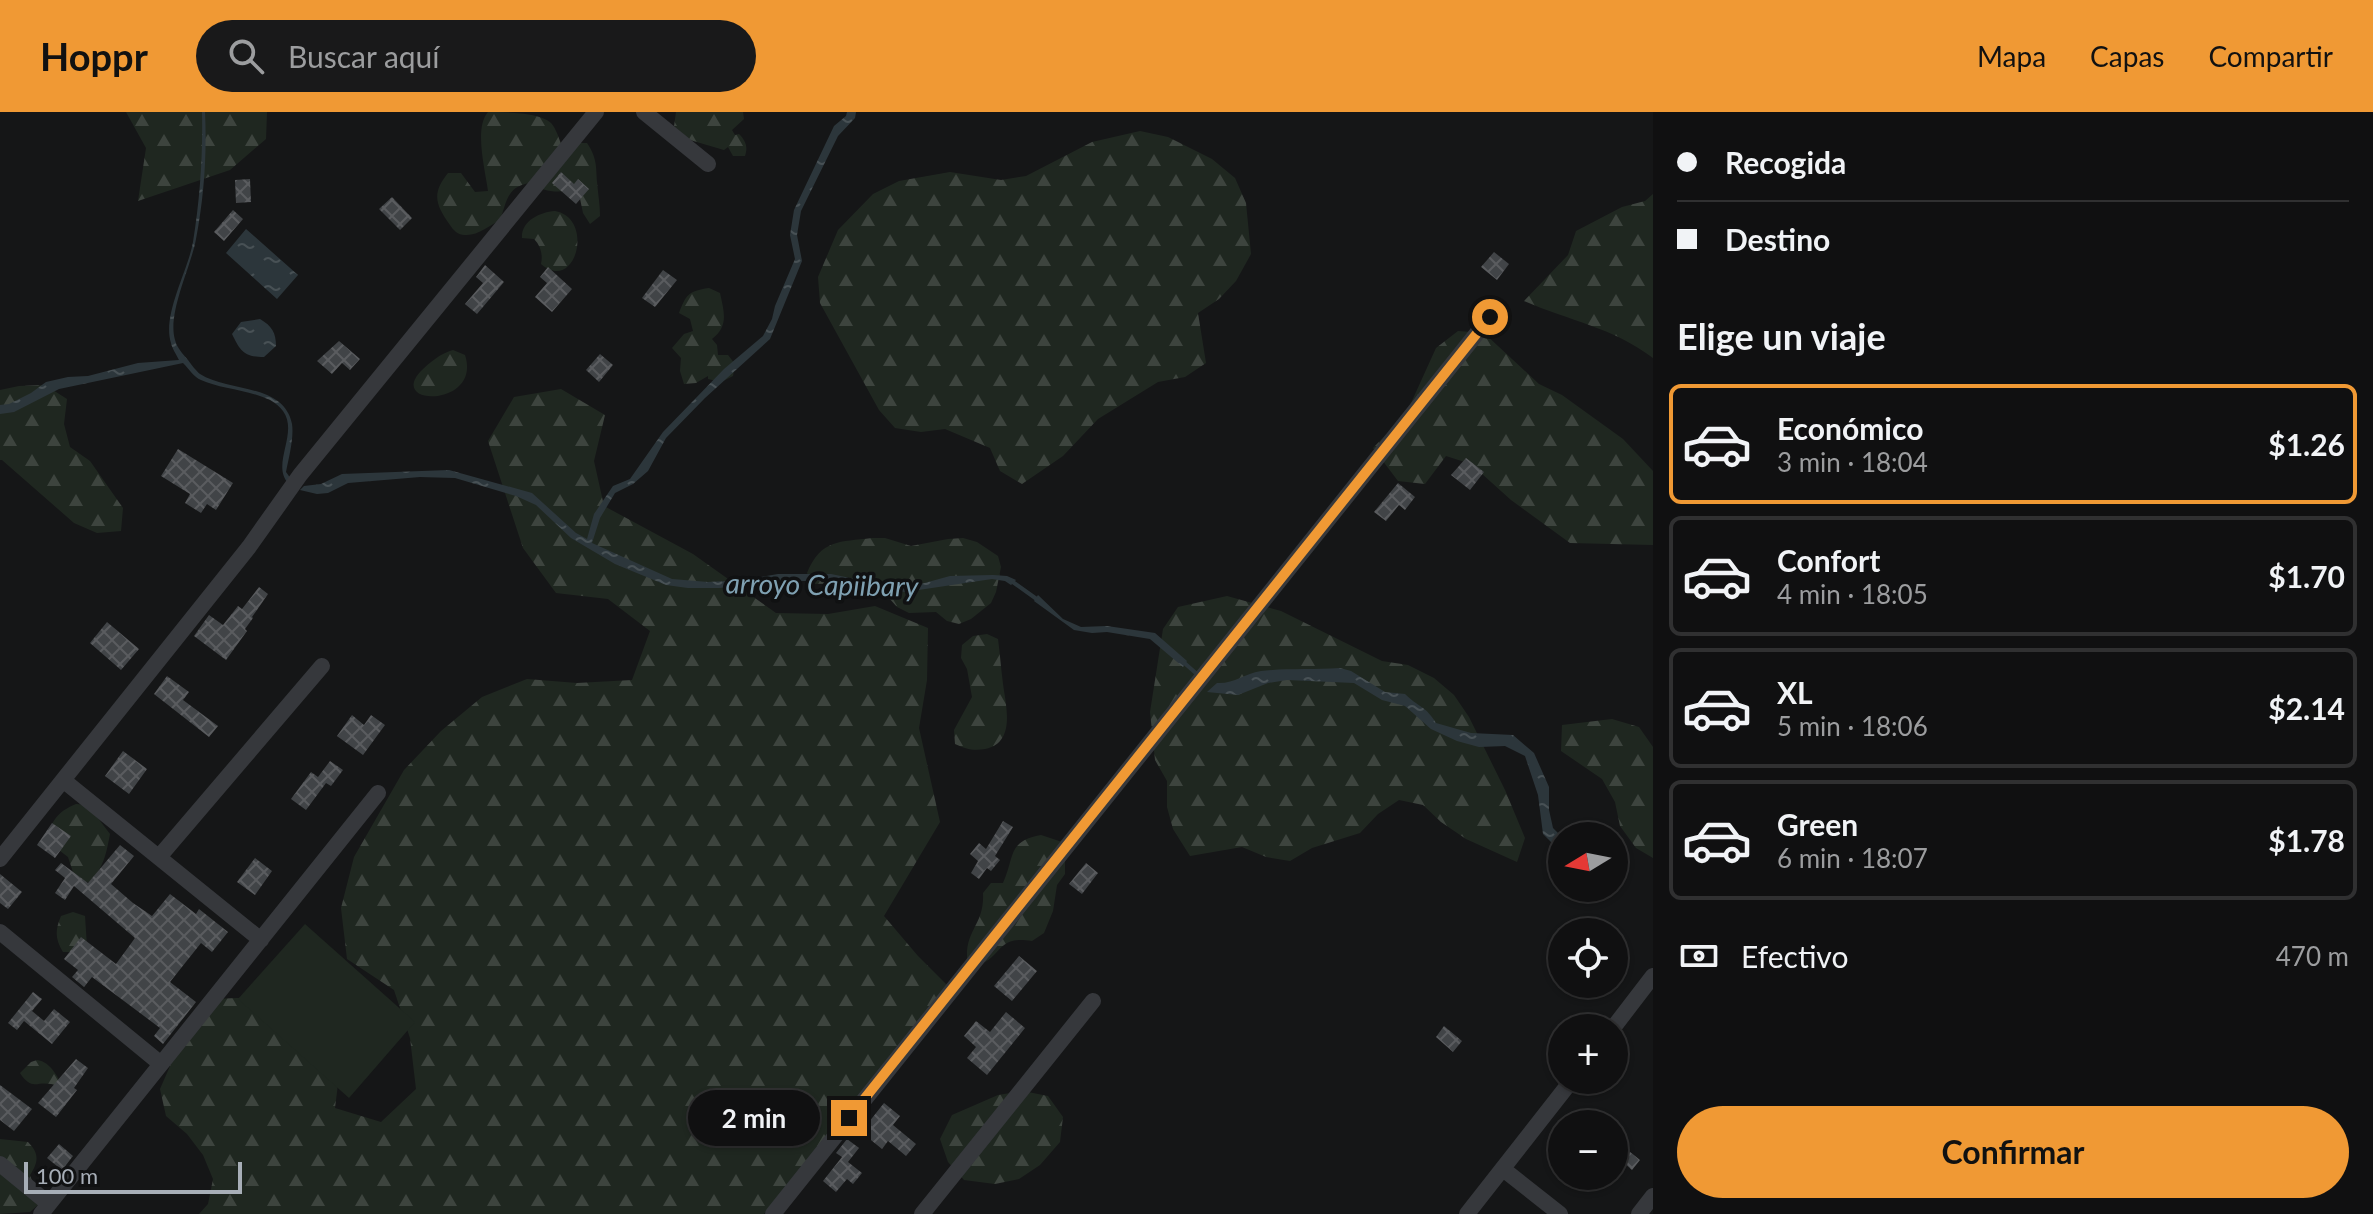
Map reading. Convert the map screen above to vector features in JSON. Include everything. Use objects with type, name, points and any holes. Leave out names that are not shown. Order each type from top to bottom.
[{"type":"street","points":[[0,859],[249,547],[300,475],[596,112]]},
{"type":"street","points":[[644,112],[708,164]]},
{"type":"street","points":[[773,1214],[1490,317]]},
{"type":"street","points":[[159,857],[322,666]]},
{"type":"street","points":[[63,780],[261,940]]},
{"type":"street","points":[[0,1164],[45,1209],[378,793]]},
{"type":"street","points":[[0,932],[161,1064]]},
{"type":"street","points":[[1624,1014],[1653,976]]},
{"type":"street","points":[[922,1214],[1093,1001]]},
{"type":"street","points":[[1467,1214],[1561,1094]]},
{"type":"street","points":[[1503,1169],[1560,1214]]},
{"type":"street","points":[[1639,1214],[1653,1196]]},
{"type":"green space","points":[[126,112],[267,112],[266,139],[230,170],[138,201],[146,148]]},
{"type":"green space","points":[[488,112],[521,113],[546,119],[553,125],[562,146],[587,143],[595,162],[600,216],[590,224],[583,213],[578,189],[553,191],[529,183],[512,191],[500,220],[470,235],[454,230],[439,205],[437,193],[448,173],[461,173],[475,192],[488,191],[481,138]]},
{"type":"green space","points":[[676,112],[743,112],[744,119],[732,130],[745,142],[745,156],[733,156],[728,147],[724,150],[690,140],[674,126]]},
{"type":"green space","points":[[1140,131],[1168,137],[1212,159],[1235,178],[1246,203],[1251,254],[1236,281],[1219,299],[1198,313],[1206,363],[1185,377],[1158,382],[1098,419],[1063,456],[1022,484],[1000,471],[990,448],[945,429],[921,432],[895,428],[879,410],[820,303],[818,277],[838,230],[873,194],[899,181],[950,172],[1001,180],[1026,176],[1092,142]]},
{"type":"green space","points":[[1653,194],[1653,358],[1622,339],[1524,301],[1568,255],[1576,231],[1622,207],[1645,201]]},
{"type":"green space","points":[[555,211],[575,226],[577,239],[571,262],[564,269],[553,271],[541,264],[541,251],[534,239],[522,238],[532,218]]},
{"type":"green space","points":[[709,288],[720,293],[724,312],[721,329],[712,339],[717,345],[718,355],[728,355],[735,364],[733,376],[721,382],[708,379],[708,376],[696,383],[684,384],[680,371],[681,358],[672,348],[684,334],[693,331],[690,319],[679,313],[689,295]]},
{"type":"green space","points":[[1458,331],[1484,333],[1539,384],[1562,395],[1623,439],[1653,471],[1653,545],[1570,543],[1511,500],[1471,464],[1446,456],[1425,484],[1398,481],[1373,448],[1406,414],[1436,348]]},
{"type":"green space","points":[[453,350],[465,355],[467,372],[461,384],[437,396],[416,391],[414,383],[421,371]]},
{"type":"green space","points":[[45,385],[67,399],[64,424],[70,447],[90,461],[123,508],[121,531],[97,533],[74,523],[0,460],[0,390]]},
{"type":"green space","points":[[561,389],[605,415],[594,461],[604,506],[693,554],[776,613],[828,614],[875,606],[928,628],[927,680],[919,728],[940,822],[884,916],[956,994],[764,1214],[199,1214],[208,1204],[213,1179],[203,1155],[187,1134],[166,1116],[160,1089],[181,1041],[212,999],[261,997],[341,1060],[335,1108],[381,1122],[416,1089],[410,1038],[394,990],[347,959],[341,908],[354,857],[404,770],[441,731],[482,697],[527,679],[577,683],[632,680],[650,631],[608,599],[556,593],[523,548],[488,441],[514,397]]},
{"type":"green space","points":[[885,538],[911,546],[963,538],[977,542],[998,556],[1001,567],[991,603],[971,619],[959,624],[947,621],[936,612],[909,613],[865,586],[852,583],[814,584],[807,573],[825,548],[841,542]]},
{"type":"green space","points":[[1227,596],[1281,611],[1382,661],[1408,665],[1434,678],[1454,695],[1469,717],[1525,838],[1517,862],[1466,839],[1423,805],[1399,800],[1378,814],[1360,833],[1312,848],[1290,861],[1266,857],[1242,847],[1190,856],[1173,829],[1167,807],[1167,781],[1155,760],[1150,712],[1163,629],[1178,607]]},
{"type":"green space","points":[[987,634],[998,639],[1007,722],[1005,732],[995,745],[973,750],[955,744],[954,730],[972,697],[967,669],[961,658],[962,645],[973,636]]},
{"type":"green space","points":[[1612,719],[1639,727],[1653,747],[1653,858],[1636,848],[1628,837],[1628,822],[1619,822],[1615,802],[1602,779],[1561,751],[1562,725]]},
{"type":"green space","points":[[76,804],[88,805],[110,834],[101,866],[89,882],[76,881],[68,857],[47,841],[56,818]]},
{"type":"green space","points":[[1041,835],[1065,843],[1065,874],[1057,885],[1053,911],[1044,933],[1032,941],[1010,942],[988,960],[968,967],[968,945],[981,914],[983,893],[991,883],[1003,883],[1014,852],[1022,841]]},
{"type":"green space","points":[[73,912],[85,916],[87,947],[75,952],[63,952],[57,939],[58,926],[61,916]]},
{"type":"green space","points":[[305,924],[415,1022],[349,1098],[238,999]]},
{"type":"green space","points":[[37,1060],[50,1067],[64,1091],[52,1084],[31,1084],[24,1079],[20,1073]]},
{"type":"green space","points":[[1023,1091],[1048,1096],[1063,1117],[1060,1142],[1040,1165],[1019,1179],[995,1184],[964,1180],[948,1162],[940,1139],[952,1115],[998,1095]]},
{"type":"green space","points":[[0,1139],[28,1142],[36,1154],[30,1175],[40,1203],[30,1212],[0,1214]]},
{"type":"water","points":[[202,112],[205,112],[206,144],[201,207],[196,239],[174,317],[175,340],[180,351],[200,374],[266,395],[278,401],[287,411],[292,424],[286,472],[291,479],[288,483],[282,467],[288,429],[283,411],[257,395],[201,380],[183,363],[59,389],[14,412],[0,414],[0,405],[31,393],[46,382],[88,376],[138,363],[179,360],[171,343],[170,319],[190,254],[198,210]]},
{"type":"water","points":[[847,112],[856,112],[855,118],[838,136],[801,211],[797,235],[802,261],[770,339],[666,438],[648,471],[633,484],[615,493],[600,518],[592,543],[672,579],[708,582],[778,574],[831,574],[910,587],[950,576],[993,575],[1016,580],[1011,585],[992,579],[905,592],[832,581],[781,581],[688,588],[666,585],[615,564],[571,538],[536,505],[455,478],[420,477],[348,483],[328,493],[317,494],[300,490],[342,474],[449,470],[532,493],[576,533],[587,539],[594,514],[613,486],[630,479],[663,432],[724,369],[763,336],[795,259],[790,235],[794,210],[834,126]]},
{"type":"water","points":[[246,229],[298,275],[277,299],[226,253]]},
{"type":"water","points":[[260,319],[268,324],[276,341],[276,346],[264,357],[243,352],[232,334],[241,322]]},
{"type":"water","points":[[1038,595],[1063,619],[1081,627],[1107,626],[1155,633],[1187,661],[1183,667],[1150,639],[1074,630],[1034,601]]},
{"type":"water","points":[[1340,668],[1351,671],[1385,692],[1405,694],[1436,723],[1471,733],[1513,735],[1534,753],[1549,787],[1552,822],[1548,822],[1548,839],[1543,834],[1538,795],[1525,756],[1505,746],[1479,747],[1457,741],[1431,729],[1405,706],[1382,700],[1354,683],[1287,680],[1268,683],[1238,695],[1207,692],[1217,683],[1261,671]]},
{"type":"building","points":[[561,172],[574,184],[578,179],[589,189],[576,204],[552,183]]},
{"type":"building","points":[[250,179],[251,202],[236,203],[235,180]]},
{"type":"building","points":[[392,197],[412,218],[400,230],[379,209]]},
{"type":"building","points":[[233,210],[243,219],[224,241],[214,232]]},
{"type":"building","points":[[1494,252],[1509,264],[1497,280],[1481,267]]},
{"type":"building","points":[[485,265],[504,282],[477,314],[465,304],[483,283],[476,277]]},
{"type":"building","points":[[548,267],[572,289],[552,312],[535,297],[547,283],[540,277]]},
{"type":"building","points":[[663,270],[677,280],[655,307],[642,298]]},
{"type":"building","points":[[339,341],[360,359],[350,370],[342,363],[332,374],[317,361]]},
{"type":"building","points":[[600,354],[613,365],[599,382],[586,370]]},
{"type":"building","points":[[178,449],[233,483],[216,510],[207,504],[201,513],[185,503],[190,494],[161,476]]},
{"type":"building","points":[[1466,458],[1484,472],[1470,490],[1451,475]]},
{"type":"building","points":[[1398,483],[1415,497],[1405,510],[1399,505],[1386,521],[1374,512]]},
{"type":"building","points":[[259,587],[268,594],[226,660],[194,636],[209,615],[223,625],[238,606],[242,609]]},
{"type":"building","points":[[107,622],[139,649],[121,670],[90,643]]},
{"type":"building","points":[[167,676],[189,692],[183,700],[218,726],[209,737],[154,694]]},
{"type":"building","points":[[352,715],[364,725],[371,715],[385,725],[363,755],[337,736]]},
{"type":"building","points":[[123,751],[147,769],[129,794],[105,776]]},
{"type":"building","points":[[330,761],[343,770],[331,786],[326,783],[306,810],[291,799],[311,772],[318,777]]},
{"type":"building","points":[[1003,821],[1013,827],[995,856],[1000,860],[991,871],[987,868],[979,879],[971,873],[978,861],[970,854],[979,843],[986,849]]},
{"type":"building","points":[[52,823],[71,836],[55,858],[37,845]]},
{"type":"building","points":[[120,845],[134,856],[111,884],[133,903],[152,916],[170,894],[196,914],[199,909],[228,932],[212,952],[201,943],[170,982],[196,1002],[163,1044],[154,1036],[160,1028],[92,977],[84,987],[72,977],[78,970],[64,959],[81,937],[116,964],[135,938],[74,886],[65,900],[55,893],[65,878],[55,870],[61,863],[88,883]]},
{"type":"building","points":[[255,858],[272,871],[255,895],[237,882]]},
{"type":"building","points":[[1086,863],[1098,873],[1082,894],[1069,884]]},
{"type":"building","points":[[0,874],[22,892],[8,909],[0,903]]},
{"type":"building","points":[[1019,956],[1037,971],[1012,1001],[994,986]]},
{"type":"building","points":[[33,992],[42,999],[32,1011],[44,1021],[54,1009],[70,1022],[52,1044],[24,1021],[17,1030],[8,1023]]},
{"type":"building","points":[[1006,1012],[1025,1028],[987,1075],[967,1058],[976,1047],[964,1036],[976,1021],[990,1032]]},
{"type":"building","points":[[1444,1026],[1462,1041],[1453,1052],[1436,1037]]},
{"type":"building","points":[[76,1059],[88,1068],[74,1088],[77,1090],[56,1117],[38,1103]]},
{"type":"building","points":[[0,1085],[32,1109],[14,1131],[0,1120]]},
{"type":"building","points":[[884,1103],[900,1116],[893,1125],[916,1144],[906,1156],[888,1141],[882,1149],[861,1132]]},
{"type":"building","points":[[847,1139],[859,1148],[848,1162],[862,1173],[853,1184],[847,1179],[836,1192],[823,1181],[842,1157],[836,1153]]},
{"type":"building","points":[[59,1144],[73,1156],[62,1170],[47,1158]]},
{"type":"building","points":[[1628,1150],[1640,1160],[1632,1170],[1628,1166]]},
{"type":"waterway","name":"arroyo Capiibary","points":[[1010,580],[1038,600]]},
{"type":"waterway","name":"arroyo Capiibary","points":[[1181,660],[1198,675]]},
{"type":"route","points":[[849,1118],[1490,317]]}]
